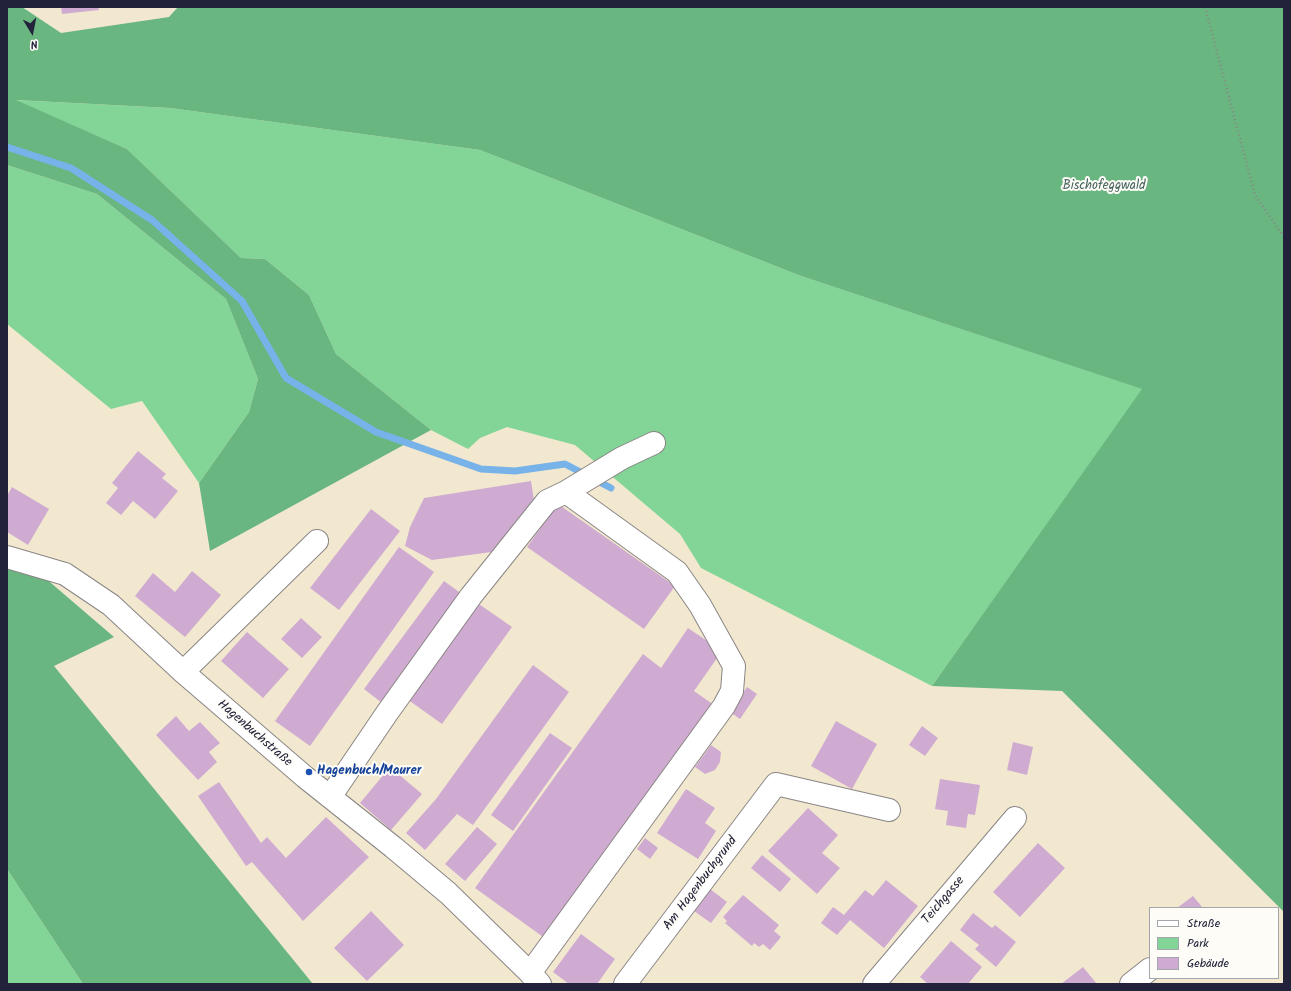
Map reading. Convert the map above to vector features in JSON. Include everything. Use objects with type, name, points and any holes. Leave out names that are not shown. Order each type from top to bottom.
[{"type":"street","points":[[330,797],[387,713],[471,596],[547,501],[566,492],[622,458],[654,443]]},
{"type":"street","points":[[535,978],[724,706],[732,691],[734,666],[700,605],[677,572],[566,492]]},
{"type":"street","points":[[183,672],[317,541]]},
{"type":"street","name":"Hagenbuchstraße","points":[[7,557],[65,574],[111,605],[183,672],[305,777],[448,893],[535,978]]},
{"type":"street","name":"Am Hagenbuchgrund","points":[[625,984],[776,784],[889,810]]},
{"type":"street","name":"Teichgasse","points":[[874,984],[1015,818]]},
{"type":"street","points":[[1131,984],[1149,970]]},
{"type":"path","points":[[1205,7],[1255,195],[1284,237]]},
{"type":"green space","name":"Bischofeggwald","points":[[7,7],[22,7],[61,33],[169,17],[178,7],[1284,7],[1284,912],[1062,691],[932,686],[1142,389],[801,276],[480,150],[170,108],[16,100],[127,149],[241,258],[265,259],[309,295],[336,354],[431,430],[210,551],[199,483],[249,412],[258,379],[226,299],[97,194],[7,165]]},
{"type":"green space","points":[[14,100],[170,108],[480,150],[801,276],[1143,389],[932,686],[701,568],[680,534],[575,445],[507,427],[480,438],[468,449],[431,430],[336,354],[309,295],[265,259],[241,258],[127,149]]},
{"type":"green space","points":[[7,165],[97,194],[226,299],[258,379],[249,412],[199,483],[142,401],[111,409],[7,324]]},
{"type":"green space","points":[[7,569],[44,577],[114,637],[54,666],[313,984],[83,984],[7,869]]},
{"type":"green space","points":[[7,869],[83,984],[7,984]]},
{"type":"building","points":[[61,7],[98,7],[99,10],[62,14]]},
{"type":"building","points":[[138,451],[166,474],[162,478],[178,491],[155,519],[133,501],[121,515],[106,503],[118,488],[112,483]]},
{"type":"building","points":[[531,481],[535,507],[499,551],[432,560],[405,546],[410,527],[424,498]]},
{"type":"building","points":[[12,487],[49,509],[28,545],[7,532],[7,496]]},
{"type":"building","points":[[558,504],[675,586],[644,629],[527,547]]},
{"type":"building","points":[[371,509],[400,531],[339,610],[310,588]]},
{"type":"building","points":[[399,547],[434,572],[310,746],[275,721]]},
{"type":"building","points":[[192,571],[221,595],[185,637],[135,596],[153,573],[175,592]]},
{"type":"building","points":[[444,581],[462,594],[382,703],[364,689]]},
{"type":"building","points":[[476,602],[512,627],[442,724],[407,699]]},
{"type":"building","points":[[301,618],[322,637],[302,658],[281,639]]},
{"type":"building","points":[[688,628],[722,651],[694,691],[714,705],[546,939],[475,888],[643,654],[661,668]]},
{"type":"building","points":[[247,632],[289,669],[263,698],[221,661]]},
{"type":"building","points":[[533,665],[569,692],[473,825],[457,814],[425,850],[406,833],[436,799]]},
{"type":"building","points":[[747,687],[757,694],[740,719],[730,712]]},
{"type":"building","points":[[176,716],[189,731],[200,722],[220,743],[209,752],[217,762],[198,780],[156,735]]},
{"type":"building","points":[[836,721],[877,744],[852,789],[811,766]]},
{"type":"building","points":[[922,726],[938,738],[925,756],[909,745]]},
{"type":"building","points":[[550,733],[572,748],[513,831],[491,815]]},
{"type":"building","points":[[1013,742],[1033,747],[1027,775],[1007,770]]},
{"type":"building","points":[[711,745],[721,752],[720,762],[715,770],[705,774],[695,767]]},
{"type":"building","points":[[390,767],[422,794],[391,830],[360,803]]},
{"type":"building","points":[[940,779],[980,785],[975,815],[968,814],[966,828],[946,825],[948,811],[935,809]]},
{"type":"building","points":[[219,782],[261,843],[267,837],[286,858],[326,817],[369,857],[303,921],[252,862],[246,866],[198,796]]},
{"type":"building","points":[[686,789],[715,808],[705,823],[716,831],[698,859],[657,833]]},
{"type":"building","points":[[808,808],[838,835],[822,853],[840,868],[817,894],[768,851]]},
{"type":"building","points":[[477,827],[497,844],[465,881],[445,864]]},
{"type":"building","points":[[645,838],[658,848],[650,859],[637,849]]},
{"type":"building","points":[[1038,843],[1065,868],[1020,917],[993,892]]},
{"type":"building","points":[[762,855],[791,879],[780,892],[751,868]]},
{"type":"building","points":[[886,880],[918,906],[884,948],[850,920],[837,935],[821,923],[833,907],[844,915],[865,890],[873,896]]},
{"type":"building","points":[[710,889],[727,902],[711,923],[694,911]]},
{"type":"building","points":[[743,895],[779,925],[774,931],[781,937],[770,950],[763,944],[759,947],[754,943],[752,946],[725,923],[727,921],[723,917]]},
{"type":"building","points":[[1193,896],[1202,907],[1178,907]]},
{"type":"building","points":[[371,911],[404,945],[367,981],[334,948]]},
{"type":"building","points":[[973,913],[992,928],[995,925],[1016,942],[996,967],[975,949],[979,945],[960,930]]},
{"type":"building","points":[[581,934],[615,959],[597,984],[569,984],[553,972]]},
{"type":"building","points":[[951,941],[982,967],[968,984],[928,984],[920,977]]},
{"type":"building","points":[[1083,967],[1097,984],[1061,984]]},
{"type":"waterway","points":[[7,147],[71,168],[152,220],[242,301],[286,378],[376,432],[481,469],[515,471],[565,464],[611,488]]},
{"type":"place","name":"Hagenbuch/Maurer","points":[[309,772]]}]
